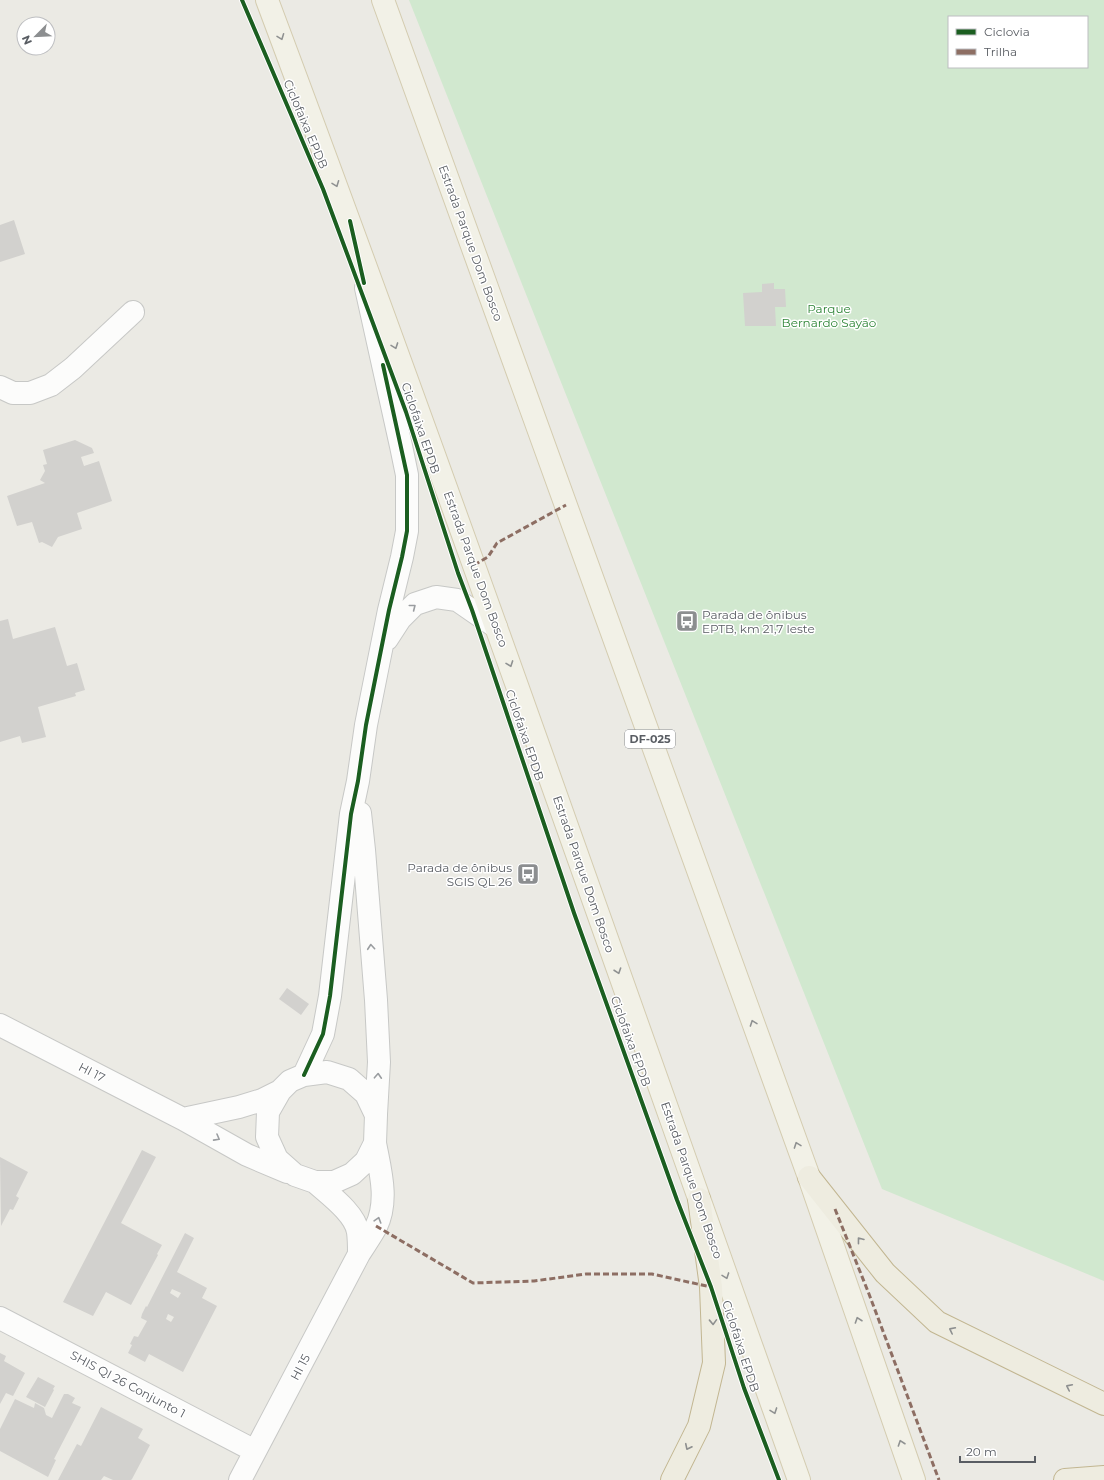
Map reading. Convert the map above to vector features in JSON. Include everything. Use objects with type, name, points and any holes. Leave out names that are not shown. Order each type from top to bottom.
[{"type":"highway","points":[[809,1177],[885,1273],[937,1322],[1104,1404]]},
{"type":"highway","points":[[672,1480],[699,1426],[714,1363],[712,1287],[699,1200]]},
{"type":"highway","points":[[1065,1480],[1104,1477]]},
{"type":"main road","name":"Estrada Parque Dom Bosco","points":[[267,0],[350,221],[496,627],[799,1480]]},
{"type":"main road","name":"Estrada Parque Dom Bosco","points":[[383,0],[809,1177],[914,1480]]},
{"type":"street","points":[[304,1074],[323,1034],[329,1004],[352,814],[366,725],[407,531],[407,476],[350,221]]},
{"type":"street","points":[[0,387],[13,393],[30,393],[52,385],[73,368],[133,312]]},
{"type":"street","points":[[381,649],[400,619],[415,604],[436,597],[456,600],[496,627]]},
{"type":"street","points":[[305,1179],[334,1182],[352,1174],[366,1161],[375,1143],[379,1062],[376,1000],[364,850],[356,789]]},
{"type":"street","name":"HI 17","points":[[0,1025],[183,1119],[247,1155],[305,1179]]},
{"type":"street","points":[[359,1254],[358,1230],[352,1218],[343,1207],[277,1160],[267,1137],[268,1112],[280,1091],[290,1081],[304,1074],[327,1072],[349,1079],[366,1094],[376,1115]]},
{"type":"street","points":[[183,1119],[239,1107],[262,1100],[280,1091]]},
{"type":"street","name":"HI 15","points":[[240,1480],[359,1254],[376,1226],[382,1208],[383,1186],[375,1143]]},
{"type":"street","name":"SHIS QI 26 Conjunto 1","points":[[0,1318],[255,1451]]},
{"type":"green space","name":"Parque Bernardo Sayão","points":[[409,0],[1104,0],[1104,1281],[882,1189]]},
{"type":"building","points":[[14,220],[25,254],[0,262],[0,225]]},
{"type":"building","points":[[774,283],[774,289],[785,289],[786,307],[775,307],[776,326],[745,326],[743,293],[762,292],[762,284]]},
{"type":"building","points":[[75,440],[92,448],[94,453],[81,457],[84,466],[99,461],[112,501],[77,513],[82,529],[58,537],[52,547],[42,542],[39,543],[32,522],[17,526],[7,496],[45,483],[40,480],[45,471],[43,465],[47,464],[43,450]]},
{"type":"building","points":[[8,619],[13,639],[55,627],[67,666],[77,663],[85,690],[75,693],[76,696],[38,707],[46,737],[22,743],[20,736],[0,742],[0,621]]},
{"type":"building","points":[[287,988],[309,1004],[301,1015],[279,999]]},
{"type":"building","points":[[142,1150],[156,1157],[121,1223],[162,1245],[131,1305],[106,1292],[93,1316],[63,1302]]},
{"type":"building","points":[[0,1157],[28,1172],[16,1196],[19,1198],[13,1210],[10,1209],[1,1226]]},
{"type":"building","points":[[185,1233],[194,1238],[177,1272],[207,1288],[202,1298],[217,1306],[183,1372],[149,1354],[145,1362],[128,1353],[134,1336],[138,1337],[147,1321],[141,1318],[146,1306],[147,1307]],"holes":[[[172,1289],[181,1293],[178,1298],[170,1293]],[[168,1314],[174,1317],[171,1322],[166,1319]]]},
{"type":"building","points":[[0,1353],[6,1356],[4,1361],[25,1373],[13,1396],[6,1393],[0,1404]]},
{"type":"building","points":[[38,1377],[55,1386],[45,1407],[26,1397]]},
{"type":"building","points":[[64,1394],[68,1394],[75,1398],[72,1403],[81,1407],[54,1459],[56,1460],[48,1477],[0,1451],[0,1429],[15,1399],[34,1408],[35,1403],[44,1408],[46,1415],[52,1418]]},
{"type":"building","points":[[101,1407],[143,1429],[138,1438],[150,1445],[132,1479],[113,1480],[104,1476],[101,1480],[58,1480],[77,1444],[81,1446]]},
{"type":"marked path","points":[[474,565],[488,557],[497,543],[566,505]]},
{"type":"marked path","points":[[835,1209],[869,1294],[939,1480]]},
{"type":"marked path","points":[[376,1226],[473,1283],[534,1281],[586,1274],[652,1274],[711,1287]]},
{"type":"cycle path","name":"Ciclofaixa EPDB","points":[[242,0],[323,189],[406,412],[458,573],[472,610],[574,913],[677,1200],[711,1287],[744,1388],[779,1480]]},
{"type":"cycle path","points":[[350,221],[364,283]]},
{"type":"cycle path","points":[[304,1075],[323,1034],[330,996],[351,814],[358,781],[366,725],[389,610],[407,531],[407,475],[383,365]]},
{"type":"place","name":"Parada de ônibus EPTB, km 21,7 leste","points":[[687,621]]},
{"type":"place","name":"Parada de ônibus SGIS QL 26","points":[[528,874]]}]
